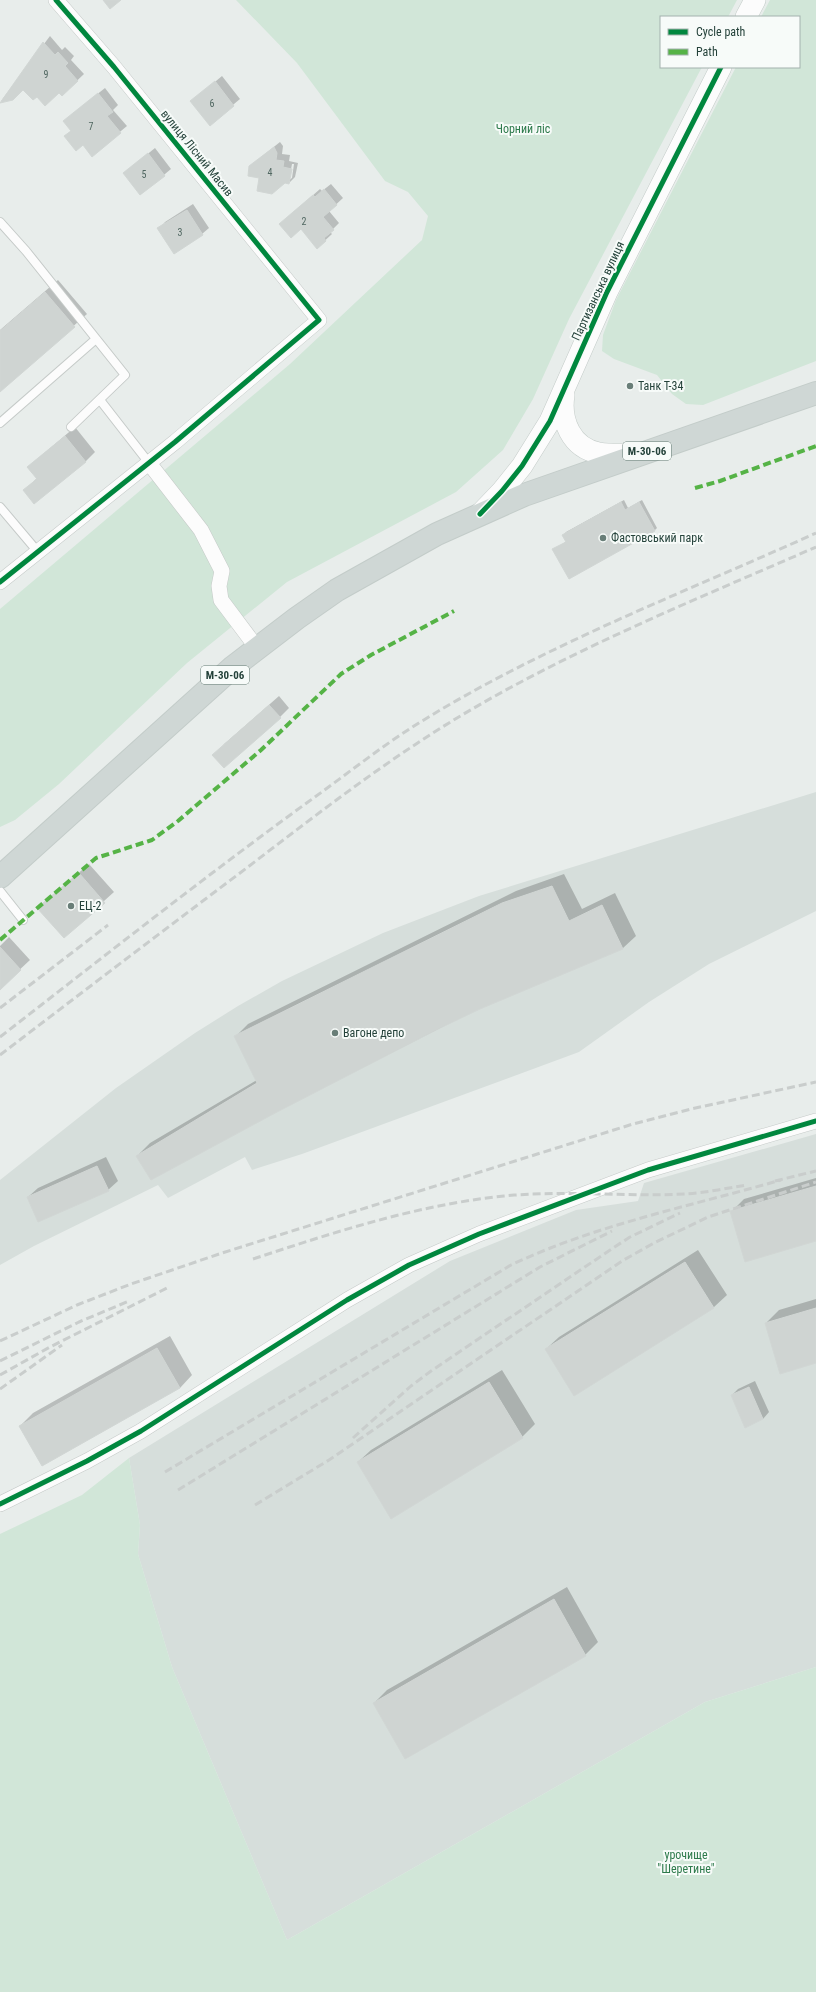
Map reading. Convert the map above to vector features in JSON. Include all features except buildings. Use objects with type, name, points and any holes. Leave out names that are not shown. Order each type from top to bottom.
[{"type":"main road","name":"М-30-06","points":[[0,877],[257,648],[337,590],[382,564],[480,514],[524,495],[636,454],[816,393]]},
{"type":"street","name":"вулиця Лісний Масив","points":[[56,0],[114,67],[320,320],[149,463]]},
{"type":"street","points":[[747,16],[755,0]]},
{"type":"street","name":"Партизанська вулиця","points":[[480,514],[502,491],[540,440],[566,386],[607,292],[720,68]]},
{"type":"street","points":[[566,386],[562,407],[564,421],[571,435],[584,447],[598,453],[636,454]]},
{"type":"street","points":[[0,582],[149,463],[201,530],[222,571],[220,586],[221,600],[257,648]]},
{"type":"street","points":[[0,1504],[87,1461],[141,1430],[346,1300],[409,1265],[479,1234],[648,1170],[816,1121]]},
{"type":"lane","points":[[0,222],[26,251],[125,375],[70,427]]},
{"type":"lane","points":[[0,423],[96,339]]},
{"type":"lane","points":[[100,400],[149,463]]},
{"type":"lane","points":[[0,507],[38,552]]},
{"type":"lane","points":[[0,892],[23,920]]},
{"type":"shaded area","points":[[816,792],[816,911],[709,964],[649,1002],[579,1052],[302,1154],[252,1170],[245,1157],[168,1198],[158,1185],[34,1246],[0,1265],[0,1180],[116,1088],[195,1033],[238,1006],[282,981],[383,933],[479,896]]},
{"type":"shaded area","points":[[816,1134],[816,1667],[705,1702],[287,1940],[172,1667],[138,1554],[140,1525],[129,1458],[450,1261],[576,1210],[638,1201],[644,1183]]},
{"type":"green space","name":"Чорний ліс","points":[[236,0],[737,0],[729,16],[660,16],[660,68],[701,68],[569,319],[533,399],[503,450],[456,492],[287,582],[187,663],[59,784],[15,820],[0,827],[0,609],[290,364],[422,240],[428,216],[408,192],[385,181],[297,63]]},
{"type":"green space","points":[[770,0],[816,0],[816,361],[703,405],[686,404],[672,394],[657,375],[614,359],[602,351],[603,335],[616,300],[735,68],[800,68],[800,16],[762,16]]},
{"type":"green space","name":"урочище \"Шеретине\"","points":[[129,1458],[140,1525],[138,1554],[172,1667],[287,1940],[705,1702],[816,1667],[816,1992],[0,1992],[0,1534],[82,1495]]},
{"type":"railway","points":[[0,1037],[230,860],[414,726],[511,671],[561,646],[816,533]]},
{"type":"railway","points":[[0,1055],[347,792],[401,754],[457,718],[500,693],[588,648],[679,606],[816,547]]},
{"type":"railway","points":[[0,1008],[108,925]]},
{"type":"railway","points":[[0,1341],[77,1305],[131,1284],[222,1253],[633,1124],[691,1109],[816,1082]]},
{"type":"railway","points":[[775,1181],[816,1171]]},
{"type":"railway","points":[[165,1472],[511,1265],[576,1238],[610,1227],[781,1180]]},
{"type":"railway","points":[[255,1505],[329,1460],[622,1261],[654,1243],[708,1217],[816,1182]]},
{"type":"railway","points":[[253,1259],[377,1221],[472,1200],[527,1194],[685,1194],[708,1192],[747,1185]]},
{"type":"railway","points":[[353,1438],[411,1386],[431,1371],[630,1237],[680,1213]]},
{"type":"railway","points":[[178,1490],[540,1267],[612,1231]]},
{"type":"railway","points":[[0,1375],[50,1347],[169,1287]]},
{"type":"railway","points":[[0,1361],[79,1322],[129,1301]]},
{"type":"railway","points":[[0,1389],[62,1345]]},
{"type":"marked path","points":[[695,488],[720,481],[816,446]]},
{"type":"marked path","points":[[0,940],[96,858],[152,840],[178,821],[261,750],[341,674],[371,655],[454,611]]},
{"type":"cycle path","points":[[0,582],[175,442],[319,320],[114,67],[56,0]]},
{"type":"cycle path","points":[[480,514],[502,491],[522,466],[550,421],[607,292],[720,68]]},
{"type":"cycle path","points":[[0,1504],[87,1461],[141,1431],[347,1300],[409,1265],[479,1234],[648,1170],[816,1121]]},
{"type":"place","name":"Танк Т-34","points":[[630,386]]},
{"type":"place","name":"Фастовський парк","points":[[603,538]]},
{"type":"place","name":"ЕЦ-2","points":[[71,906]]},
{"type":"place","name":"Вагоне депо","points":[[335,1033]]}]
